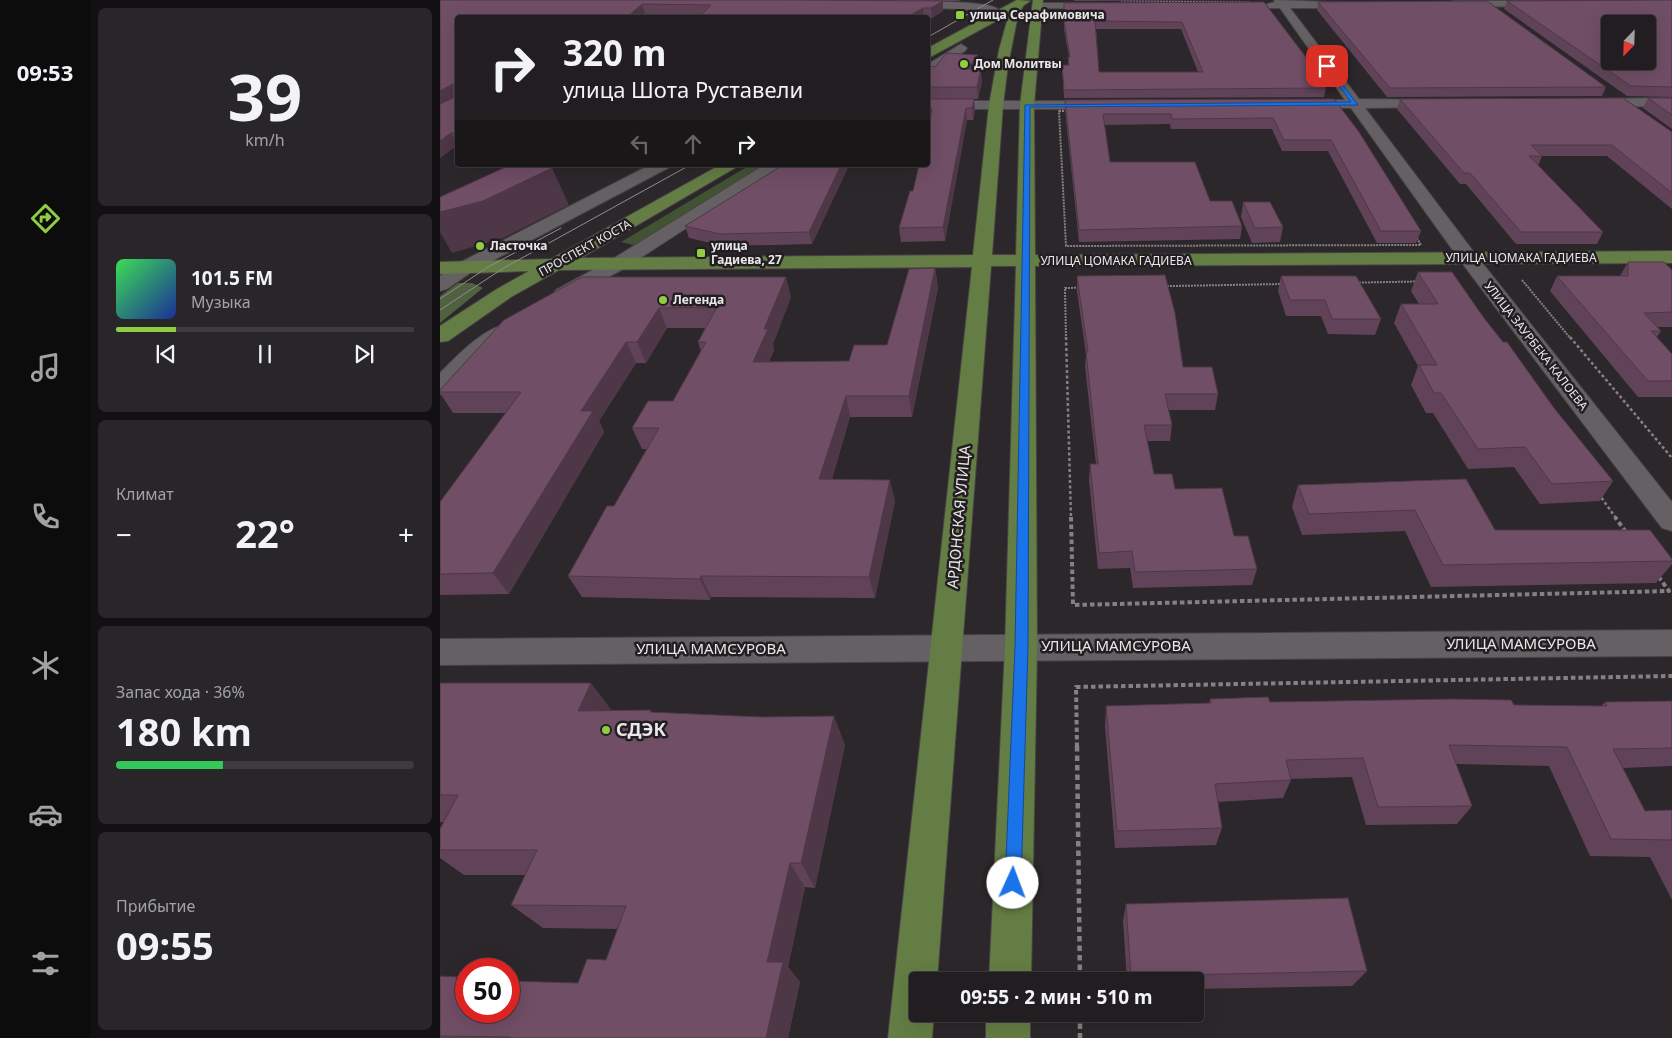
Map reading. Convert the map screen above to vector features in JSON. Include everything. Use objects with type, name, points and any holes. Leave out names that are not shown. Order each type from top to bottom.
[{"type":"main road","points":[[974,26],[994,10],[1032,2]]},
{"type":"main road","points":[[930,52],[974,26],[1032,2]]},
{"type":"main road","points":[[1010,972],[1021,647],[1025,261],[1032,2]]},
{"type":"main road","name":"АРДОНСКАЯ УЛИЦА","points":[[910,1038],[948,648],[996,105],[1012,20],[1032,2]]},
{"type":"main road","name":"ПРОСПЕКТ КОСТА","points":[[440,336],[504,293],[728,167]]},
{"type":"main road","name":"УЛИЦА ЦОМАКА ГАДИЕВА","points":[[440,268],[556,264],[1672,257]]},
{"type":"main road","points":[[1008,1022],[1008,1038]]},
{"type":"street","points":[[944,15],[972,0]]},
{"type":"street","points":[[1032,2],[1114,3]]},
{"type":"street","points":[[1484,2],[1508,19]]},
{"type":"street","points":[[1440,4],[1484,2],[1559,4]]},
{"type":"street","name":"УЛИЦА ЗАУРБЕКА КАЛОЕВА","points":[[1281,3],[1469,259],[1672,521]]},
{"type":"street","points":[[1255,4],[1372,5]]},
{"type":"street","points":[[896,5],[961,6],[994,10]]},
{"type":"street","points":[[930,68],[961,48]]},
{"type":"street","points":[[1607,92],[1643,116]]},
{"type":"street","points":[[1576,103],[1672,102]]},
{"type":"street","points":[[1287,104],[1448,103]]},
{"type":"street","points":[[930,106],[1117,104]]},
{"type":"street","points":[[440,286],[466,267],[658,167]]},
{"type":"street","points":[[548,304],[618,264],[772,167]]},
{"type":"street","points":[[440,386],[470,356],[518,321]]},
{"type":"street","name":"УЛИЦА МАМСУРОВА","points":[[440,652],[1672,643]]},
{"type":"path","points":[[1114,3],[1255,4]]},
{"type":"path","points":[[1059,111],[1341,112],[1421,244],[1313,245],[1066,246],[1059,111]]},
{"type":"path","points":[[1519,275],[1672,458]]},
{"type":"path","points":[[1444,281],[1668,591],[1073,605],[1065,288],[1444,281]]},
{"type":"path","points":[[1080,972],[1076,687],[1672,676]]},
{"type":"path","points":[[1080,1022],[1080,1038]]},
{"type":"green space","points":[[747,167],[767,167],[638,246],[621,242]]},
{"type":"green space","points":[[458,283],[472,283],[483,288],[440,323],[440,296]]},
{"type":"building","points":[[440,0],[943,1],[931,8],[923,8],[911,15],[701,15],[711,5],[642,4],[629,15],[455,15],[455,133],[451,133],[440,141],[440,104],[453,98],[453,84],[440,91]]},
{"type":"building","points":[[1672,0],[1672,87],[1631,86],[1608,70],[1656,70],[1656,15],[1601,15],[1601,65],[1507,1]]},
{"type":"building","points":[[1487,1],[1606,87],[1390,88],[1318,2]]},
{"type":"building","points":[[1264,2],[1315,69],[1313,70],[1326,88],[1064,90],[1062,65],[1069,65],[1068,57],[1070,57],[1064,21],[1064,3]],"holes":[[[1095,21],[1182,22],[1203,72],[1099,72]]]},
{"type":"building","points":[[947,53],[978,55],[967,69],[981,69],[977,87],[930,87],[930,66],[935,67]]},
{"type":"building","points":[[1623,98],[1672,132],[1672,193],[1612,145],[1531,145],[1542,156],[1529,156],[1603,232],[1521,232],[1470,173],[1464,173],[1400,99]]},
{"type":"building","points":[[1648,98],[1672,98],[1672,115]]},
{"type":"building","points":[[930,99],[974,99],[972,108],[966,108],[943,227],[899,228],[910,191],[913,191],[919,167],[930,167],[930,120],[932,109],[930,109]]},
{"type":"building","points":[[1334,99],[1359,132],[1421,231],[1381,231],[1331,140],[1284,140],[1273,118],[1172,119],[1171,114],[1103,114],[1110,162],[1195,162],[1210,201],[1232,201],[1242,226],[1079,230],[1065,100]]},
{"type":"building","points":[[506,167],[552,168],[483,201],[440,212],[440,197]]},
{"type":"building","points":[[780,167],[840,167],[809,232],[720,234],[685,226]]},
{"type":"building","points":[[1243,202],[1270,202],[1283,227],[1255,228]]},
{"type":"building","points":[[1628,262],[1664,262],[1672,270],[1672,312],[1644,313],[1661,331],[1651,331],[1672,354],[1672,381],[1648,381],[1557,276],[1628,276]]},
{"type":"building","points":[[935,268],[909,396],[846,396],[819,479],[890,480],[869,577],[701,576],[700,579],[568,576],[607,506],[614,506],[659,428],[632,428],[648,401],[673,401],[706,342],[698,342],[717,307],[659,308],[637,342],[626,342],[581,411],[593,411],[493,573],[440,574],[440,502],[521,392],[440,392],[440,390],[504,320],[582,277],[786,277],[764,329],[768,329],[753,362],[849,361],[854,345],[887,345],[909,269]]},
{"type":"building","points":[[1418,272],[1452,272],[1484,318],[1503,342],[1507,342],[1554,408],[1613,481],[1552,484],[1525,447],[1478,449],[1441,393],[1434,393],[1419,365],[1437,365],[1401,304],[1438,304]]},
{"type":"building","points":[[1165,275],[1175,313],[1183,367],[1212,367],[1218,394],[1165,394],[1172,425],[1144,425],[1154,474],[1172,474],[1175,489],[1222,488],[1234,536],[1248,536],[1257,569],[1135,572],[1132,551],[1099,553],[1090,464],[1098,464],[1086,352],[1088,352],[1077,276]]},
{"type":"building","points":[[1281,276],[1356,276],[1381,319],[1332,319],[1325,300],[1290,300]]},
{"type":"building","points":[[1466,479],[1495,530],[1650,530],[1672,561],[1443,565],[1415,510],[1309,514],[1298,485]]},
{"type":"building","points":[[440,683],[591,683],[578,711],[651,710],[650,712],[762,717],[834,716],[801,863],[790,863],[767,962],[783,962],[766,1038],[509,1038],[440,1036],[440,976],[455,977],[455,1023],[520,1023],[520,981],[578,983],[587,959],[606,960],[626,906],[511,905],[537,850],[440,850],[440,829],[458,795],[440,795]]},
{"type":"building","points":[[1268,697],[1270,702],[1451,699],[1511,700],[1514,705],[1607,706],[1605,702],[1672,701],[1672,748],[1613,749],[1645,811],[1672,810],[1672,840],[1611,839],[1567,747],[1449,745],[1472,806],[1378,807],[1363,758],[1286,760],[1291,780],[1215,784],[1222,828],[1117,831],[1106,706],[1211,703],[1210,699]]},
{"type":"building","points":[[1348,898],[1367,971],[1204,974],[1204,972],[1131,972],[1126,904]]},
{"type":"tram line","points":[[930,36],[993,0]]},
{"type":"tram line","points":[[440,310],[502,269],[686,167]]},
{"type":"tram line","points":[[440,299],[488,267],[561,228]]},
{"type":"place","name":"улица Серафимовича","points":[[960,15]]},
{"type":"place","name":"Дом Молитвы","points":[[964,64]]},
{"type":"place","name":"Ласточка","points":[[480,246]]},
{"type":"place","name":"улица Гадиева, 27","points":[[701,253]]},
{"type":"place","name":"Легенда","points":[[663,300]]},
{"type":"place","name":"СДЭК","points":[[606,730]]},
{"type":"route","points":[[1013,883],[1021,647],[1028,105],[1356,104],[1327,66]]}]
